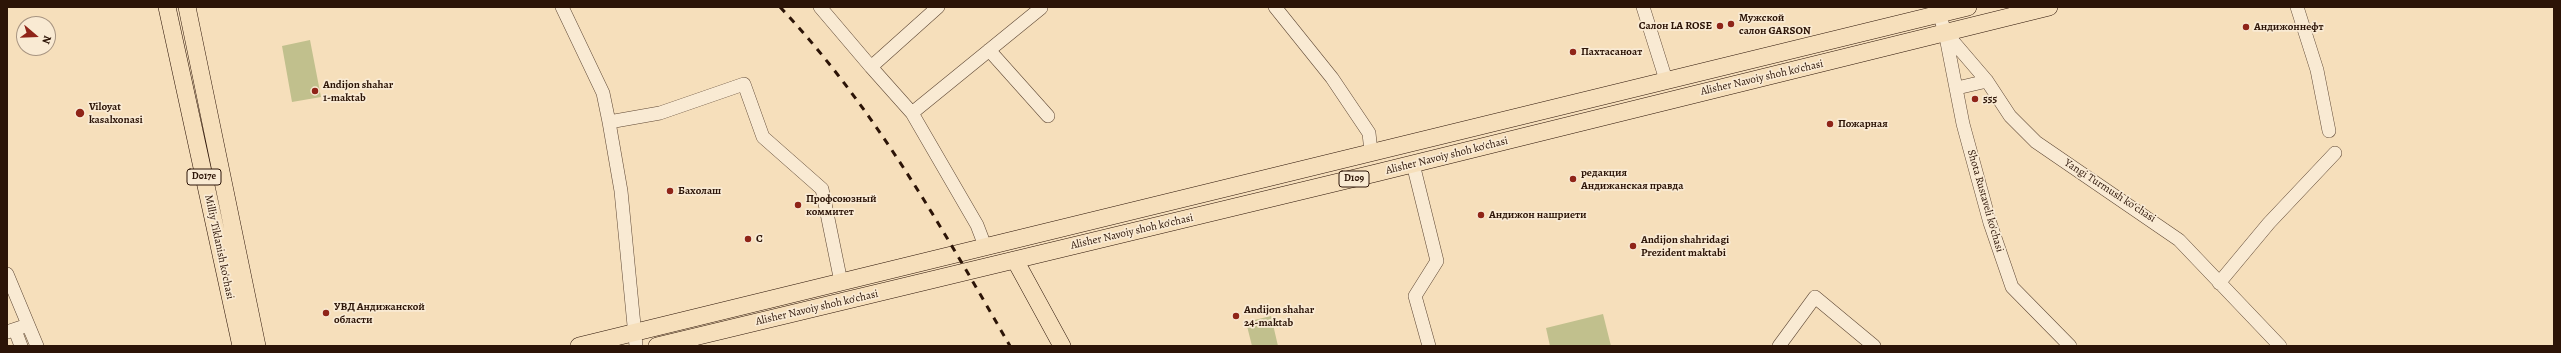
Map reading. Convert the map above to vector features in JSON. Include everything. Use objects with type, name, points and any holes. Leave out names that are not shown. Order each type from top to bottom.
[{"type":"main road","name":"Milliy Tiklanish ko'chasi","points":[[167,7],[241,346]]},
{"type":"main road","name":"Milliy Tiklanish ko'chasi","points":[[187,7],[257,346]]},
{"type":"main road","name":"Alisher Navoiy shoh ko'chasi","points":[[579,346],[635,339],[840,282],[1828,41],[1938,10],[1968,7]]},
{"type":"main road","name":"Alisher Navoiy shoh ko'chasi","points":[[657,346],[1246,205],[1803,69],[2049,7]]},
{"type":"main road","points":[[1828,41],[1833,61]]},
{"type":"main road","points":[[1798,48],[1803,69]]},
{"type":"main road","points":[[1593,98],[1598,118]]},
{"type":"main road","points":[[1371,152],[1376,173]]},
{"type":"main road","points":[[1241,184],[1246,205]]},
{"type":"main road","points":[[1015,260],[1062,346]]},
{"type":"street","points":[[562,7],[603,93],[621,191],[635,339]]},
{"type":"street","points":[[871,67],[938,7]]},
{"type":"street","points":[[1275,7],[1332,78],[1369,133],[1371,152]]},
{"type":"street","points":[[1644,7],[1666,80]]},
{"type":"street","points":[[2297,7],[2317,70],[2330,131]]},
{"type":"street","points":[[912,113],[980,56],[1041,8]]},
{"type":"street","points":[[826,9],[871,67],[912,113],[977,226],[985,246]]},
{"type":"street","name":"Shota Rustaveli ko'chasi","points":[[1938,10],[1945,32],[1963,124],[1990,224],[2012,287],[2070,346]]},
{"type":"street","name":"Yangi Turmush koʻchasi","points":[[1945,32],[1987,81],[2010,116],[2036,142],[2166,228],[2280,346]]},
{"type":"street","points":[[989,50],[1048,116]]},
{"type":"street","points":[[1957,88],[1987,81]]},
{"type":"street","points":[[609,122],[660,113],[744,84],[763,137],[822,189],[840,282]]},
{"type":"street","points":[[2219,282],[2269,223],[2335,153]]},
{"type":"street","points":[[1413,164],[1437,261],[1415,296],[1429,346]]},
{"type":"street","points":[[7,274],[37,346]]},
{"type":"street","points":[[1779,346],[1815,297],[1874,346]]},
{"type":"street","points":[[20,346],[11,331],[28,325]]},
{"type":"shaded area","points":[[310,40],[321,97],[292,102],[282,46]]},
{"type":"shaded area","points":[[1603,314],[1611,346],[1550,346],[1546,328]]},
{"type":"shaded area","points":[[1271,316],[1278,346],[1252,346],[1246,322]]},
{"type":"railway","points":[[780,7],[814,45],[876,127],[905,170],[959,257],[1010,346]]},
{"type":"place","name":"Мужской салон GARSON","points":[[1731,24]]},
{"type":"place","name":"Салон LA ROSE","points":[[1720,26]]},
{"type":"place","name":"Андижоннефт","points":[[2246,27]]},
{"type":"place","name":"Пахтасаноат","points":[[1573,52]]},
{"type":"place","name":"Andijon shahar 1-maktab","points":[[315,91]]},
{"type":"place","name":"555","points":[[1975,99]]},
{"type":"place","name":"Viloyat kasalxonasi","points":[[80,113]]},
{"type":"place","name":"Пожарная","points":[[1830,124]]},
{"type":"place","name":"редакция Андижанская правда","points":[[1573,179]]},
{"type":"place","name":"Бахолаш","points":[[670,191]]},
{"type":"place","name":"Профсоюзный коммитет","points":[[798,205]]},
{"type":"place","name":"Андижон нашриети","points":[[1481,215]]},
{"type":"place","name":"С","points":[[748,239]]},
{"type":"place","name":"Andijon shahridagi Prezident maktabi","points":[[1633,246]]},
{"type":"place","name":"УВД Андижанской области","points":[[326,313]]},
{"type":"place","name":"Andijon shahar 24-maktab","points":[[1236,316]]}]
